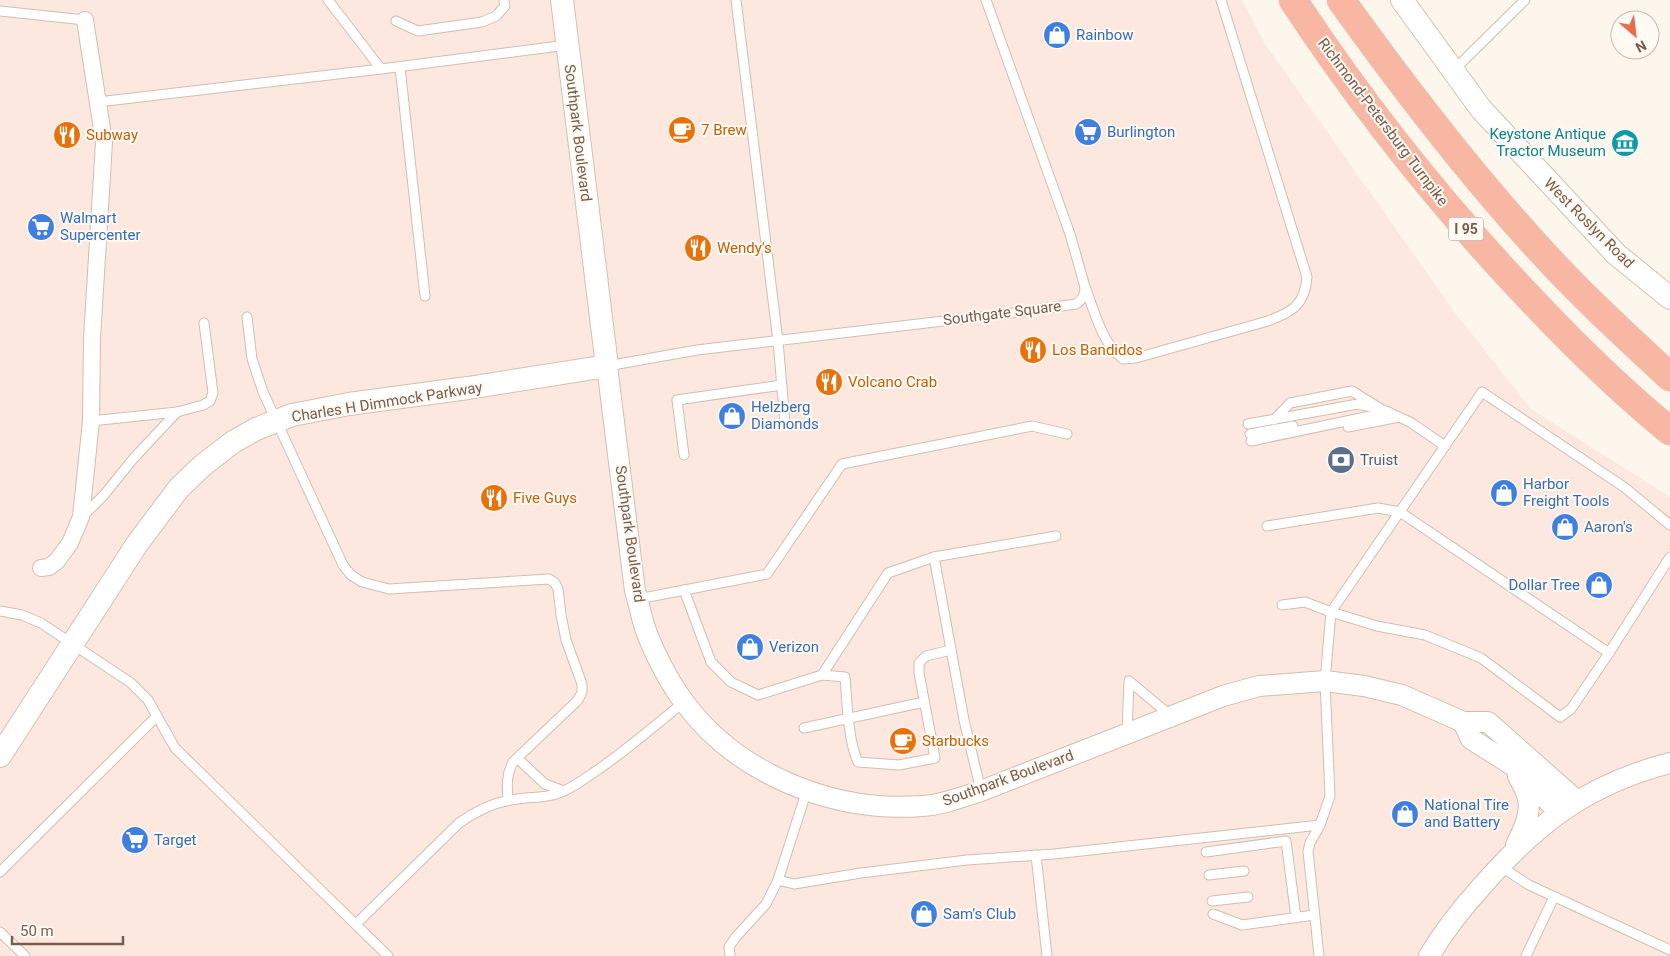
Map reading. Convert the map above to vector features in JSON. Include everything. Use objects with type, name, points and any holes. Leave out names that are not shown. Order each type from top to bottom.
[{"type":"highway","name":"Richmond-Petersburg Turnpike","points":[[1294,0],[1366,104],[1430,188],[1569,339],[1670,430]]},
{"type":"highway","name":"I 95","points":[[1341,0],[1404,87],[1482,183],[1555,266],[1607,319],[1670,377]]},
{"type":"main road","name":"Southpark Boulevard","points":[[562,0],[608,366]]},
{"type":"main road","name":"West Roslyn Road","points":[[1402,0],[1481,109],[1616,254],[1670,298]]},
{"type":"main road","name":"Charles H Dimmock Parkway","points":[[0,756],[138,544],[179,488],[202,466],[233,442],[256,429],[292,416],[349,404],[608,366]]},
{"type":"street","points":[[41,568],[49,567],[57,561],[70,543],[81,517],[91,421],[92,339],[104,142],[85,20]]},
{"type":"street","name":"Southpark Boulevard","points":[[608,366],[636,591],[645,627],[654,651],[684,702],[710,732],[740,757],[767,774],[827,797],[851,802],[923,806],[946,802],[981,791],[1223,696],[1259,686],[1325,682],[1364,686],[1402,695],[1463,722],[1488,722],[1577,801]]},
{"type":"street","points":[[1463,722],[1471,739],[1512,765],[1559,812]]},
{"type":"street","points":[[1429,956],[1444,932],[1505,860],[1559,812],[1625,777],[1670,763]]},
{"type":"street","points":[[1505,860],[1523,830],[1528,807],[1528,796],[1512,765]]},
{"type":"lane","points":[[328,0],[380,69]]},
{"type":"lane","points":[[736,0],[778,341],[786,424]]},
{"type":"lane","points":[[986,0],[1070,234],[1085,287],[1106,340],[1114,352],[1123,359],[1136,358],[1284,315],[1298,305],[1306,292],[1307,278],[1220,0]]},
{"type":"lane","points":[[1453,71],[1525,0]]},
{"type":"lane","points":[[396,21],[418,31],[482,22],[496,16],[504,6],[504,1]]},
{"type":"lane","points":[[0,12],[85,20]]},
{"type":"lane","points":[[98,102],[400,67],[567,45]]},
{"type":"lane","points":[[400,67],[425,296]]},
{"type":"lane","name":"Southgate Square","points":[[608,366],[697,350],[1076,304],[1082,299],[1085,287]]},
{"type":"lane","points":[[247,317],[255,371],[262,392],[342,565],[351,575],[362,582],[389,589],[549,579],[555,583],[558,589],[566,640],[582,684],[582,692],[578,700],[517,758],[508,772],[508,800]]},
{"type":"lane","points":[[91,421],[177,412],[203,406],[210,401],[213,393],[204,323]]},
{"type":"lane","points":[[684,455],[677,400],[782,385]]},
{"type":"lane","points":[[1274,420],[1290,403],[1352,391],[1410,422],[1445,446]]},
{"type":"lane","points":[[1319,956],[1308,851],[1330,796],[1325,682],[1331,612],[1482,392],[1624,487],[1670,525]]},
{"type":"lane","points":[[1248,424],[1358,404],[1385,410]]},
{"type":"lane","points":[[1316,422],[1385,410]]},
{"type":"lane","points":[[1300,425],[1251,438],[1277,435],[1385,410]]},
{"type":"lane","points":[[81,517],[104,495],[133,459],[177,412]]},
{"type":"lane","points":[[1277,435],[1288,438],[1399,417]]},
{"type":"lane","points":[[638,599],[767,574],[842,464],[1032,426],[1067,434]]},
{"type":"lane","points":[[1268,526],[1378,508],[1400,512],[1609,653]]},
{"type":"lane","points":[[822,675],[888,573],[934,557],[1056,536]]},
{"type":"lane","points":[[934,557],[970,751],[981,791]]},
{"type":"lane","points":[[1282,605],[1305,602],[1377,626],[1425,635],[1481,658],[1560,717],[1571,709],[1670,557]]},
{"type":"lane","points":[[684,590],[711,662],[731,682],[758,695],[822,675],[845,677],[849,719],[855,755],[858,762],[899,765],[935,758],[919,673],[920,662],[926,656],[952,650]]},
{"type":"lane","points":[[0,611],[41,623],[130,683],[148,700],[175,748],[388,956]]},
{"type":"lane","points":[[1127,734],[1129,681],[1171,716]]},
{"type":"lane","points":[[356,924],[459,823],[471,814],[508,800],[538,798],[564,791],[574,786],[614,759],[684,702]]},
{"type":"lane","points":[[804,728],[924,702]]},
{"type":"lane","points":[[0,872],[157,716]]},
{"type":"lane","points":[[517,758],[545,784],[564,791]]},
{"type":"lane","points":[[730,956],[729,947],[766,904],[778,880],[807,790]]},
{"type":"lane","points":[[778,880],[794,884],[861,873],[957,861],[1036,855],[1320,825]]},
{"type":"lane","points":[[1206,852],[1286,841],[1285,865],[1288,893],[1296,918]]},
{"type":"lane","points":[[1036,855],[1047,956]]},
{"type":"lane","points":[[1505,860],[1530,885],[1670,950]]},
{"type":"lane","points":[[1209,875],[1244,870]]},
{"type":"lane","points":[[1212,901],[1248,897]]},
{"type":"lane","points":[[1526,956],[1554,897]]},
{"type":"lane","points":[[1213,914],[1242,925],[1314,915]]},
{"type":"lane","points":[[0,932],[25,956]]},
{"type":"shaded area","points":[[0,0],[1242,0],[1265,44],[1456,314],[1531,409],[1670,497],[1670,956],[0,956]]},
{"type":"place","name":"Rainbow","points":[[1057,35]]},
{"type":"place","name":"7 Brew","points":[[682,130]]},
{"type":"place","name":"Burlington","points":[[1088,132]]},
{"type":"place","name":"Subway","points":[[67,135]]},
{"type":"place","name":"Keystone Antique Tractor Museum","points":[[1625,143]]},
{"type":"place","name":"Walmart Supercenter","points":[[41,227]]},
{"type":"place","name":"Wendy's","points":[[698,248]]},
{"type":"place","name":"Los Bandidos","points":[[1033,350]]},
{"type":"place","name":"Volcano Crab","points":[[829,382]]},
{"type":"place","name":"Helzberg Diamonds","points":[[732,416]]},
{"type":"place","name":"Truist","points":[[1341,460]]},
{"type":"place","name":"Harbor Freight Tools","points":[[1504,493]]},
{"type":"place","name":"Five Guys","points":[[494,498]]},
{"type":"place","name":"Aaron's","points":[[1565,527]]},
{"type":"place","name":"Dollar Tree","points":[[1599,585]]},
{"type":"place","name":"Verizon","points":[[750,647]]},
{"type":"place","name":"Starbucks","points":[[903,741]]},
{"type":"place","name":"National Tire and Battery","points":[[1405,814]]},
{"type":"place","name":"Target","points":[[135,840]]},
{"type":"place","name":"Sam's Club","points":[[924,914]]}]
